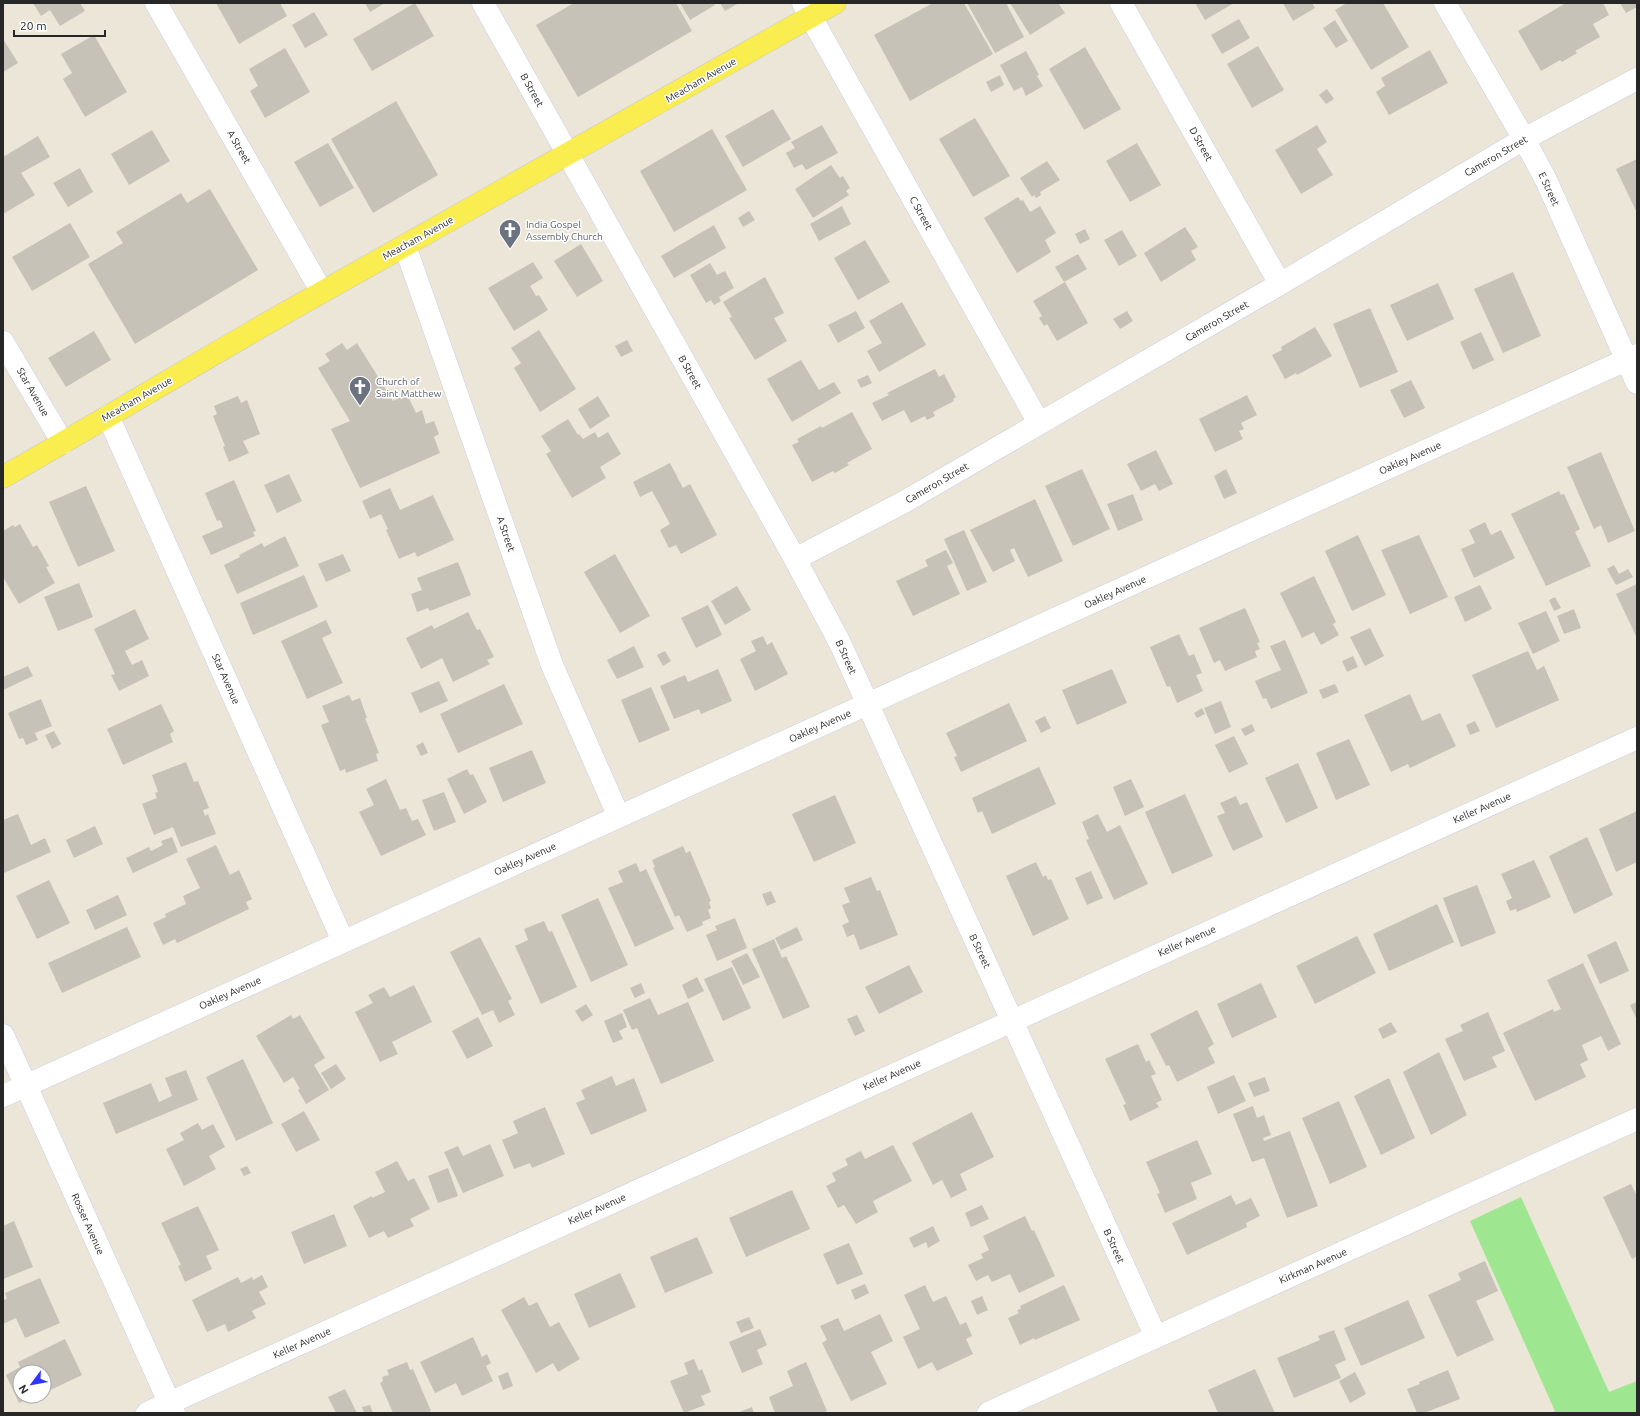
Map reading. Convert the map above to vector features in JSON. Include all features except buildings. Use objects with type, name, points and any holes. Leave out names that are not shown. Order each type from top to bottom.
[{"type":"main road","name":"Meacham Avenue","points":[[3,476],[63,443],[322,292],[568,155],[807,10],[835,3]]},
{"type":"street","name":"A Street","points":[[156,3],[322,292]]},
{"type":"street","name":"B Street","points":[[482,3],[796,559],[839,640],[1156,1337]]},
{"type":"street","name":"D Street","points":[[1122,3],[1280,284]]},
{"type":"street","name":"E Street","points":[[1445,3],[1524,139],[1546,180],[1632,358],[1637,383]]},
{"type":"street","name":"C Street","points":[[807,10],[1039,423]]},
{"type":"street","name":"Cameron Street","points":[[796,559],[904,502],[1280,284],[1524,139],[1637,79]]},
{"type":"street","name":"A Street","points":[[405,246],[552,665],[619,817]]},
{"type":"street","name":"Star Avenue","points":[[3,342],[63,443]]},
{"type":"street","name":"Oakley Avenue","points":[[3,1096],[1632,358]]},
{"type":"street","name":"Star Avenue","points":[[108,416],[343,941]]},
{"type":"street","name":"Keller Avenue","points":[[147,1413],[172,1408],[1012,1021],[1637,738]]},
{"type":"street","name":"Rosser Avenue","points":[[3,1035],[172,1408]]},
{"type":"street","name":"Kirkman Avenue","points":[[988,1413],[1637,1120]]},
{"type":"green space","points":[[1521,1197],[1609,1392],[1637,1381],[1637,1413],[1551,1413],[1555,1411],[1470,1221]]},
{"type":"place","name":"India Gospel Assembly Church","points":[[510,250]]},
{"type":"place","name":"Church of Saint Matthew","points":[[360,406]]}]
